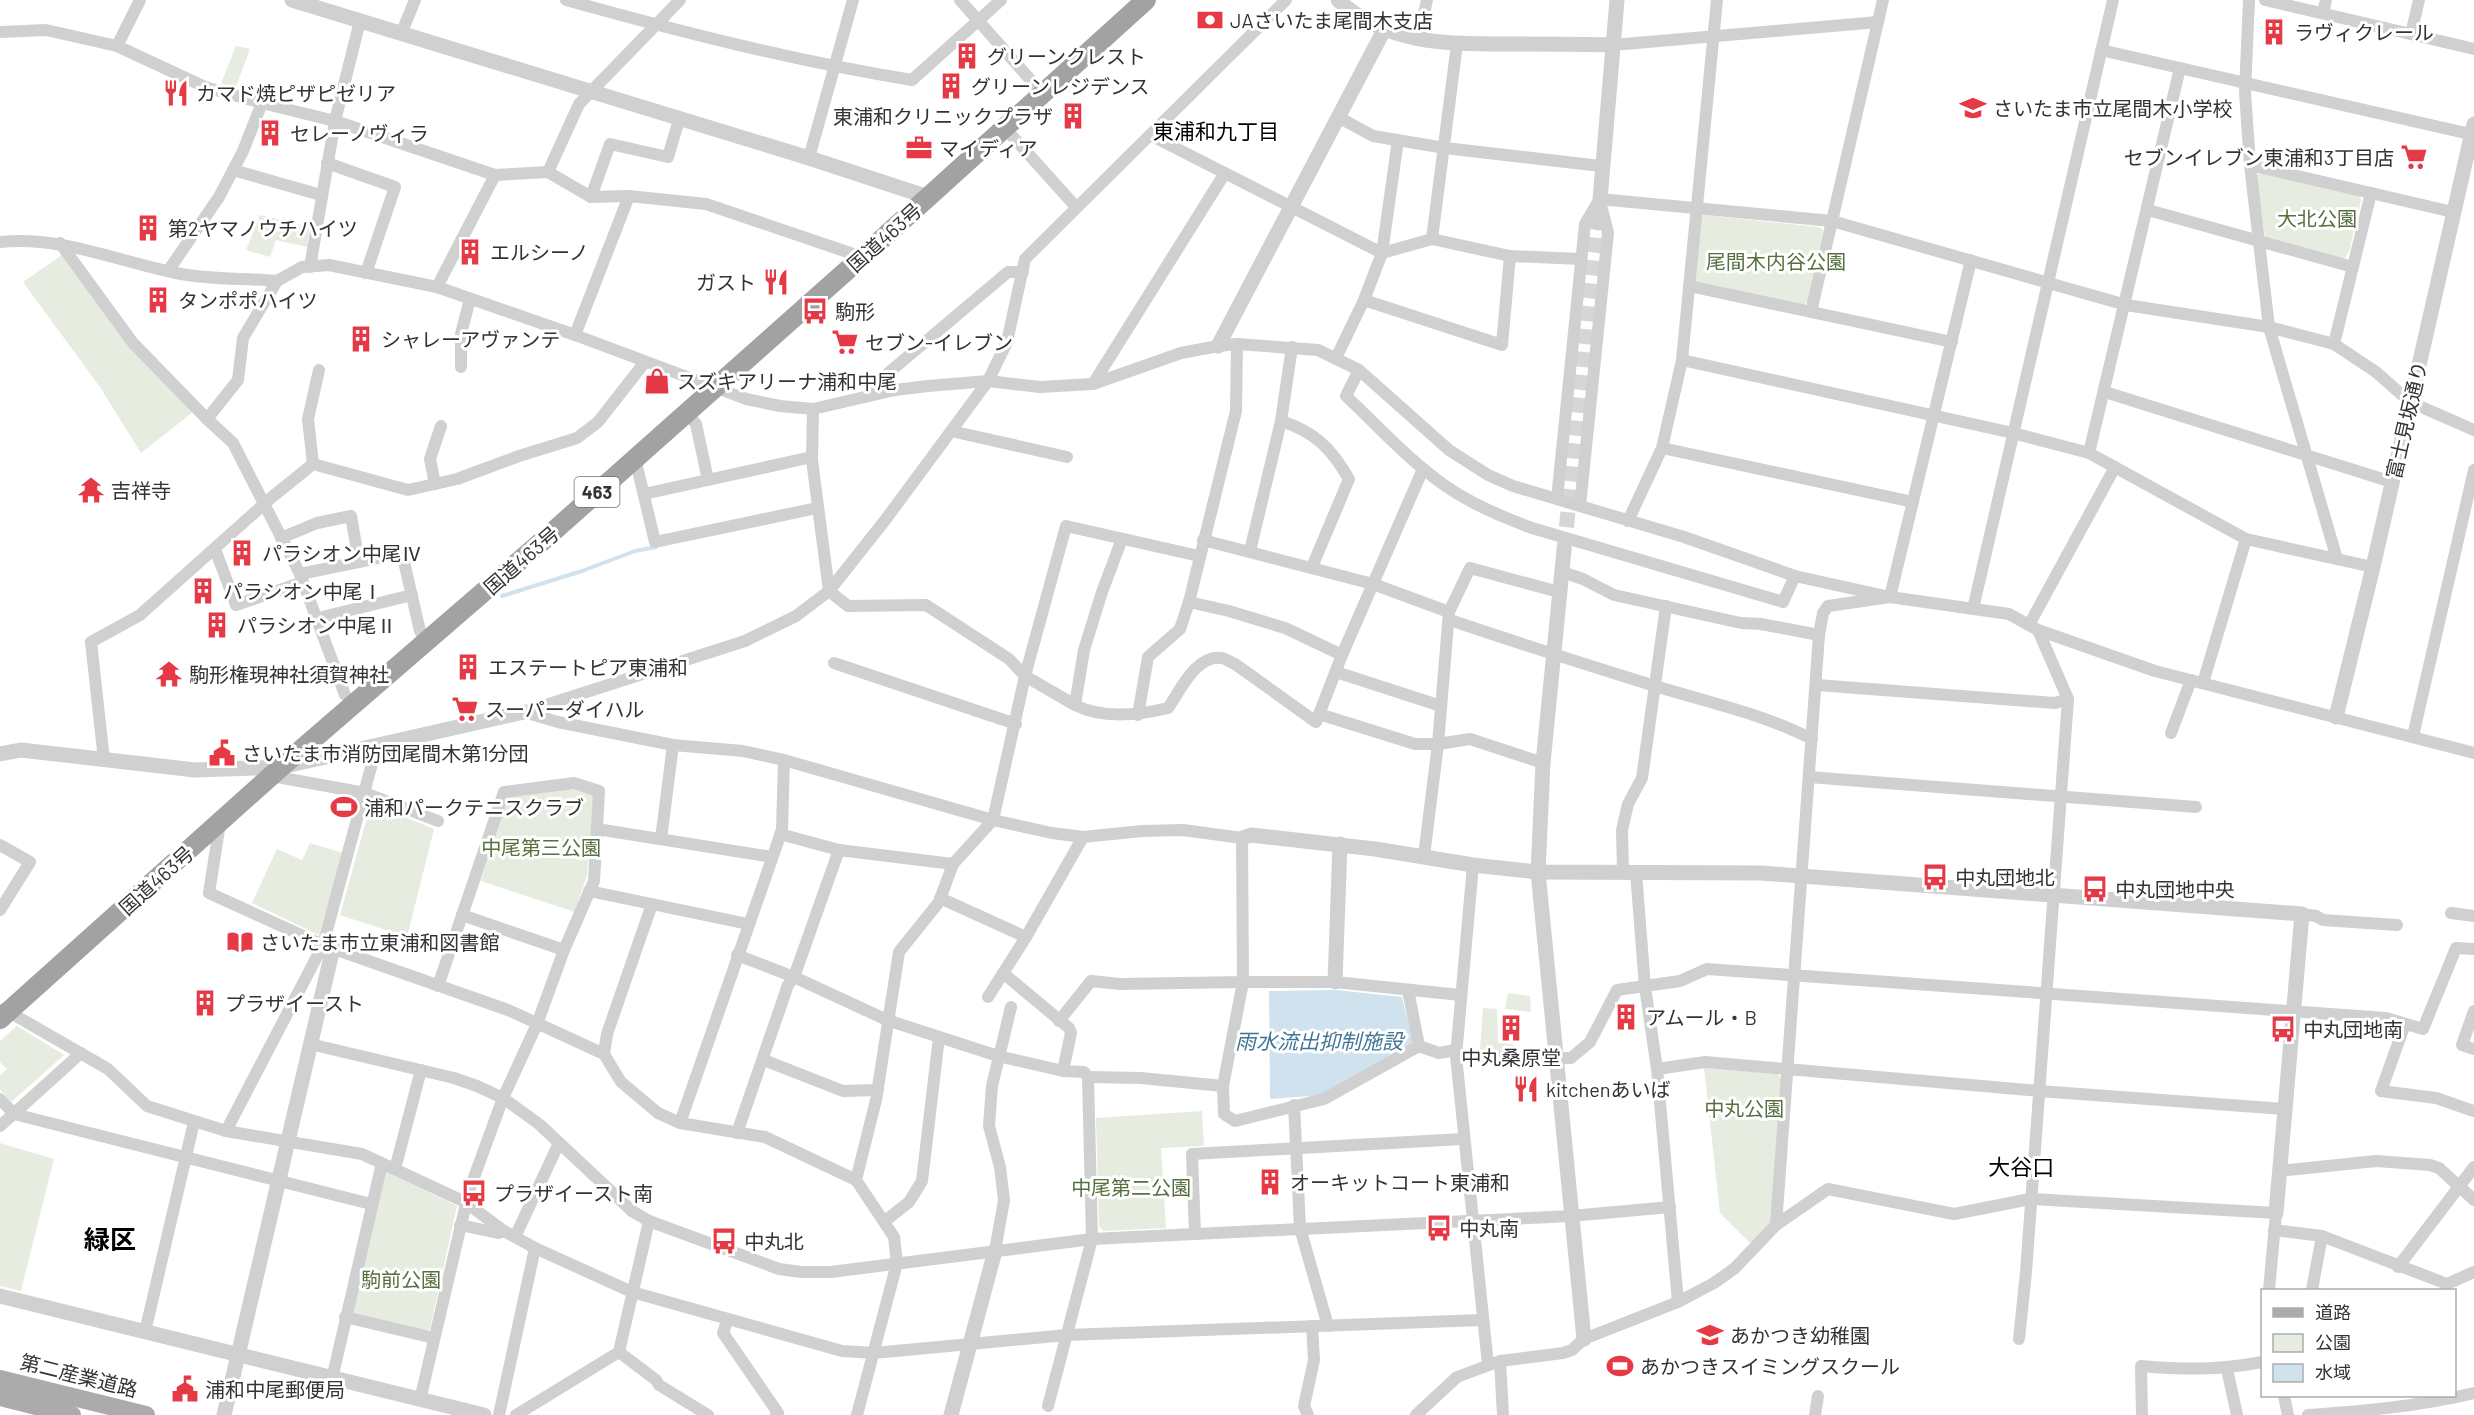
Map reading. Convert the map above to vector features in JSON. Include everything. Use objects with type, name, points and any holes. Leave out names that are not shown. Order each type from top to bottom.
[{"type":"highway","name":"国道463号","points":[[3,1012],[220,823],[277,771],[347,701],[427,642],[862,257],[1146,0]]},
{"type":"main road","name":"第二産業道路","points":[[0,1378],[146,1415]]},
{"type":"main road","name":"第二産業道路","points":[[0,1397],[72,1415]]},
{"type":"street","points":[[117,46],[140,0]]},
{"type":"street","points":[[292,0],[809,158],[928,197]]},
{"type":"street","points":[[401,34],[415,0]]},
{"type":"street","points":[[566,0],[656,25],[834,67],[912,80],[1001,0]]},
{"type":"street","points":[[548,172],[579,104],[680,0]]},
{"type":"street","points":[[809,158],[853,0]]},
{"type":"street","points":[[960,0],[1043,94]]},
{"type":"street","points":[[277,771],[377,745],[524,712],[745,641],[796,616],[829,591],[886,519],[988,381],[1007,342],[1025,260],[1286,0]]},
{"type":"street","points":[[1338,0],[1384,30],[1418,40],[1457,44],[1613,45],[1878,22]]},
{"type":"street","points":[[1418,40],[1427,0]]},
{"type":"street","points":[[1598,223],[1601,166],[1617,0]]},
{"type":"street","points":[[1628,520],[1662,448],[1682,360],[1717,0]]},
{"type":"street","points":[[1811,312],[1882,0]]},
{"type":"street","points":[[1973,609],[2113,0]]},
{"type":"street","points":[[2249,0],[2245,81],[2250,165],[2268,327],[2337,559]]},
{"type":"street","points":[[2265,0],[2474,49]]},
{"type":"street","points":[[2323,13],[2326,0]]},
{"type":"street","points":[[2411,34],[2419,0]]},
{"type":"street","points":[[310,267],[335,121],[360,21]]},
{"type":"street","points":[[0,32],[46,30],[117,46],[205,87],[335,121],[495,175],[548,172],[591,197],[629,196],[706,204],[862,257]]},
{"type":"street","points":[[1218,346],[1384,30]]},
{"type":"street","points":[[1432,239],[1457,44]]},
{"type":"street","points":[[2101,50],[2473,131]]},
{"type":"street","points":[[2089,453],[2126,305],[2180,68]]},
{"type":"street","points":[[168,271],[219,197],[262,103]]},
{"type":"street","points":[[1338,117],[1373,136],[1445,148],[1601,166]]},
{"type":"street","points":[[591,197],[610,144],[668,157],[679,120]]},
{"type":"street","points":[[1005,128],[1076,207]]},
{"type":"street","name":"富士見坂通り","points":[[2336,717],[2373,567],[2473,131]]},
{"type":"street","points":[[1150,135],[1382,253],[1432,239],[1510,256],[1581,259]]},
{"type":"street","points":[[1336,358],[1364,300],[1382,253],[1398,140]]},
{"type":"street","points":[[327,163],[395,187],[366,273]]},
{"type":"street","points":[[2250,165],[2453,212]]},
{"type":"street","points":[[233,170],[321,195]]},
{"type":"street","points":[[1092,384],[1225,173]]},
{"type":"street","points":[[437,287],[495,175]]},
{"type":"street","points":[[2334,344],[2371,193]]},
{"type":"street","points":[[575,335],[629,196]]},
{"type":"street","points":[[1599,199],[1832,221],[2126,305],[2268,327],[2334,344],[2376,372],[2410,402],[2474,430]]},
{"type":"street","points":[[1557,499],[1585,224],[1599,199]]},
{"type":"street","points":[[1580,506],[1608,233],[1599,199]]},
{"type":"street","points":[[2148,210],[2353,267]]},
{"type":"street","points":[[0,242],[20,240],[60,243],[168,271],[278,281]]},
{"type":"street","points":[[60,243],[134,343],[207,419],[233,442],[302,578],[347,701]]},
{"type":"street","points":[[1364,300],[1502,345],[1510,256]]},
{"type":"street","points":[[1890,597],[1971,260]]},
{"type":"street","points":[[207,419],[238,380],[243,338],[278,281],[302,267],[329,265],[437,287],[575,335],[714,388],[769,404],[813,409],[875,394],[917,387],[988,381],[1040,387],[1092,384],[1181,353],[1218,346],[1237,344],[1318,350],[1359,370],[1436,440],[1469,464],[1513,486],[1684,537],[1795,576],[1890,597],[2009,614],[2033,628],[2155,671],[2474,753]]},
{"type":"street","points":[[875,394],[875,387],[880,380],[1008,272],[1023,272]]},
{"type":"street","points":[[1689,286],[1952,342]]},
{"type":"street","points":[[461,367],[461,334],[470,299]]},
{"type":"street","points":[[1138,715],[1148,657],[1180,629],[1189,602],[1236,411],[1237,344]]},
{"type":"street","points":[[1250,551],[1281,421],[1292,347]]},
{"type":"street","points":[[1682,360],[2013,433],[2089,453],[2246,539],[2373,567]]},
{"type":"street","points":[[313,464],[408,490],[457,479],[577,438],[598,422],[645,362]]},
{"type":"street","points":[[313,464],[308,419],[319,370]]},
{"type":"street","points":[[1359,370],[1346,396],[1423,469],[1472,502],[1501,517],[1783,602],[1795,576]]},
{"type":"street","points":[[2104,392],[2392,482]]},
{"type":"street","points":[[813,409],[812,458],[829,591],[848,606],[926,605],[1009,659],[1025,676],[1085,710],[1138,715],[1168,708],[1198,666],[1210,660],[1222,658],[1236,664],[1316,722],[1342,655],[1423,469]]},
{"type":"street","points":[[686,412],[696,424],[708,480]]},
{"type":"street","points":[[1281,421],[1303,428],[1320,440],[1337,458],[1349,479],[1312,567]]},
{"type":"street","points":[[435,484],[429,459],[441,426]]},
{"type":"street","points":[[951,430],[1067,457]]},
{"type":"street","points":[[1662,448],[1913,502]]},
{"type":"street","points":[[635,458],[655,542],[817,508]]},
{"type":"street","points":[[644,494],[812,458]]},
{"type":"street","points":[[104,760],[91,642],[140,615],[264,504],[313,464]]},
{"type":"street","points":[[2033,628],[2115,467]]},
{"type":"street","points":[[2413,736],[2474,470]]},
{"type":"street","points":[[281,538],[317,523],[351,516],[359,562]]},
{"type":"street","points":[[856,1180],[878,1090],[899,952],[940,898],[953,864],[993,820],[1025,676],[1066,526],[1199,556]]},
{"type":"street","points":[[1075,705],[1084,650],[1122,539]]},
{"type":"street","points":[[2171,734],[2197,682],[2246,539]]},
{"type":"street","points":[[1203,540],[1373,584],[1450,616],[1553,654],[1752,715],[1792,729],[1812,740]]},
{"type":"street","points":[[215,549],[236,606],[302,578],[402,553],[420,631],[427,642]]},
{"type":"street","points":[[1564,550],[1542,763],[1538,872],[1554,1057],[1584,1339]]},
{"type":"street","points":[[1424,856],[1438,744],[1450,616],[1470,568],[1559,592]]},
{"type":"street","points":[[1562,572],[1583,579],[1614,595],[1741,623],[1819,635]]},
{"type":"street","points":[[318,618],[412,595]]},
{"type":"street","points":[[1776,1225],[1819,635],[1823,613],[1828,606],[1890,597]]},
{"type":"street","points":[[1189,602],[1285,628],[1342,655]]},
{"type":"street","points":[[1666,606],[1642,778],[1628,804],[1622,830],[1630,872],[1657,1069],[1678,1302]]},
{"type":"street","points":[[2019,1340],[2068,699],[2033,628]]},
{"type":"street","points":[[834,663],[1016,724]]},
{"type":"street","points":[[1336,672],[1441,706]]},
{"type":"street","points":[[1817,685],[2055,703],[2068,699]]},
{"type":"street","points":[[524,712],[558,722],[673,745],[743,751],[784,760],[993,820],[1083,837],[1142,831],[1183,830],[1242,838],[1251,835],[1340,844],[1473,865],[1538,872],[1803,875],[2302,914],[2316,916],[2323,920],[2397,925]]},
{"type":"street","points":[[1318,714],[1415,744],[1438,744],[1470,739],[1542,763]]},
{"type":"street","points":[[224,1415],[310,1044],[328,947],[377,745]]},
{"type":"street","points":[[661,839],[673,745]]},
{"type":"street","points":[[0,754],[21,750],[195,770],[277,771],[365,793],[438,821]]},
{"type":"street","points":[[680,1123],[780,834],[784,760]]},
{"type":"street","points":[[1809,777],[2196,807]]},
{"type":"street","points":[[420,1400],[465,1202],[503,1098],[537,1024],[564,950],[594,881],[599,791],[574,783],[504,792],[438,986]]},
{"type":"street","points":[[220,823],[209,893],[328,947],[490,1003],[604,1053],[621,1082],[658,1113],[680,1123],[765,1137],[856,1180],[894,1237],[897,1263],[857,1415]]},
{"type":"street","points":[[597,829],[772,857]]},
{"type":"street","points":[[780,834],[839,850],[953,864]]},
{"type":"street","points":[[988,997],[1026,937],[1083,837]]},
{"type":"street","points":[[1242,838],[1244,982],[1223,1086],[1224,1114],[1235,1121],[1324,1099],[1419,1046],[1439,1053],[1571,1058],[1590,1042],[1617,990],[1680,981],[1707,969],[2386,1018],[2423,1029],[2456,948],[2474,949]]},
{"type":"street","points":[[1335,982],[1340,844]]},
{"type":"street","points":[[0,845],[30,862],[0,910]]},
{"type":"street","points":[[738,1132],[788,985],[794,977],[839,850]]},
{"type":"street","points":[[1473,865],[1456,1053],[1482,1320],[1494,1363],[1503,1415]]},
{"type":"street","points":[[589,891],[748,924]]},
{"type":"street","points":[[940,898],[1026,937]]},
{"type":"street","points":[[604,1053],[607,1034],[652,904]]},
{"type":"street","points":[[2451,913],[2474,916]]},
{"type":"street","points":[[2269,1289],[2302,914]]},
{"type":"street","points":[[462,915],[564,950]]},
{"type":"street","points":[[226,1131],[328,947]]},
{"type":"street","points":[[737,956],[794,977],[887,1020],[998,1056],[1063,1071],[1084,1072],[1088,1077],[1092,1239],[1048,1406]]},
{"type":"street","points":[[1003,974],[1070,1028],[1063,1071]]},
{"type":"street","points":[[1059,1021],[1090,981],[1120,984],[1335,982],[1460,995]]},
{"type":"street","points":[[1408,990],[1419,1046]]},
{"type":"street","points":[[951,1415],[995,1251],[1004,1200],[1000,1167],[988,1126],[992,1086],[1011,1007]]},
{"type":"street","points":[[2474,1011],[2462,1045],[2474,1049]]},
{"type":"street","points":[[3,1012],[81,1053],[108,1070],[147,1106],[226,1131],[362,1154],[465,1202],[509,1234],[535,1248],[632,1292],[728,1321],[842,1351],[874,1353],[1067,1335],[1482,1320]]},
{"type":"street","points":[[2405,1024],[2380,1091],[2436,1098],[2474,1111]]},
{"type":"street","points":[[885,1221],[909,1202],[922,1181],[939,1037]]},
{"type":"street","points":[[310,1044],[421,1070],[477,1086],[503,1098],[521,1110],[559,1143],[618,1201],[649,1221],[778,1269],[801,1272],[831,1272],[1092,1239],[1571,1216],[1670,1207]]},
{"type":"street","points":[[0,1126],[81,1053]]},
{"type":"street","points":[[764,1060],[843,1091],[878,1090]]},
{"type":"street","points":[[1657,1069],[1705,1062],[2039,1091],[2284,1109]]},
{"type":"street","points":[[395,1169],[421,1070]]},
{"type":"street","points":[[1088,1077],[1141,1078],[1223,1086]]},
{"type":"street","points":[[0,1100],[14,1114],[372,1204]]},
{"type":"street","points":[[1294,1105],[1300,1228],[1328,1326]]},
{"type":"street","points":[[145,1332],[194,1122]]},
{"type":"street","points":[[1195,1233],[1192,1154],[1463,1139]]},
{"type":"street","points":[[509,1234],[559,1143]]},
{"type":"street","points":[[2279,1171],[2376,1161],[2430,1165],[2439,1168],[2474,1200]]},
{"type":"street","points":[[332,1379],[382,1163]]},
{"type":"street","points":[[2398,1267],[2474,1167]]},
{"type":"street","points":[[1416,1415],[1457,1377],[1494,1363],[1572,1350],[1584,1339],[1678,1302],[1714,1283],[1735,1269],[1776,1225],[1828,1189],[1954,1214],[2030,1199],[2276,1213]]},
{"type":"street","points":[[516,1415],[619,1352],[649,1221]]},
{"type":"street","points":[[460,1225],[509,1234]]},
{"type":"street","points":[[2274,1230],[2322,1236],[2445,1287],[2474,1272]]},
{"type":"street","points":[[2312,1289],[2322,1236]]},
{"type":"street","points":[[498,1415],[535,1248]]},
{"type":"street","points":[[0,1296],[484,1415]]},
{"type":"street","points":[[345,1317],[434,1338]]},
{"type":"street","points":[[728,1321],[723,1332],[778,1413],[776,1415]]},
{"type":"street","points":[[1308,1415],[1304,1406],[1314,1360],[1312,1326]]},
{"type":"street","points":[[619,1352],[656,1380],[659,1385],[708,1415]]},
{"type":"street","points":[[2142,1415],[2141,1366],[2186,1370],[2227,1369],[2261,1362]]},
{"type":"street","points":[[2227,1369],[2237,1415]]},
{"type":"street","points":[[2308,1415],[2431,1409],[2474,1393]]},
{"type":"street","points":[[1815,1415],[1818,1395]]},
{"type":"street","points":[[2284,1397],[2288,1415]]},
{"type":"green space","points":[[236,46],[250,49],[235,89],[220,86]]},
{"type":"green space","name":"大北公園","points":[[2259,173],[2359,195],[2361,200],[2349,252],[2344,259],[2265,236],[2256,177]]},
{"type":"green space","points":[[260,215],[310,227],[307,247],[276,240],[270,257],[246,250]]},
{"type":"green space","name":"尾間木内谷公園","points":[[1703,215],[1819,227],[1823,230],[1808,301],[1803,306],[1699,284],[1694,279],[1699,220]]},
{"type":"green space","points":[[62,255],[193,412],[141,453],[100,387],[23,282]]},
{"type":"green space","name":"中尾第三公園","points":[[565,789],[591,792],[594,795],[587,875],[575,912],[481,881],[507,797]]},
{"type":"green space","points":[[371,803],[434,829],[407,937],[340,915]]},
{"type":"green space","points":[[310,843],[343,853],[319,935],[252,903],[277,849],[302,860]]},
{"type":"green space","points":[[1508,993],[1530,996],[1531,1012],[1505,1009]]},
{"type":"green space","points":[[1483,1008],[1497,1009],[1498,1043],[1514,1044],[1514,1051],[1480,1050]]},
{"type":"green space","points":[[17,1026],[64,1055],[11,1102],[0,1089],[0,1075],[7,1069],[0,1062],[0,1041]]},
{"type":"green space","name":"中丸公園","points":[[1704,1068],[1777,1074],[1782,1079],[1771,1223],[1751,1244],[1720,1213]]},
{"type":"green space","name":"中尾第二公園","points":[[1202,1111],[1204,1146],[1161,1148],[1166,1228],[1103,1231],[1099,1226],[1096,1118]]},
{"type":"green space","points":[[0,1143],[54,1159],[21,1291],[0,1286]]},
{"type":"green space","name":"駒前公園","points":[[385,1171],[457,1206],[430,1328],[426,1333],[357,1316],[353,1311]]},
{"type":"water","name":"雨水流出抑制施設","points":[[1336,990],[1402,997],[1413,1043],[1322,1095],[1270,1099],[1269,991]]},
{"type":"waterway","points":[[502,596],[582,571],[635,551],[656,547]]},
{"type":"tunnel","points":[[1564,550],[1598,223]]},
{"type":"place","name":"JAさいたま尾間木支店","points":[[1210,20]]},
{"type":"place","name":"ラヴィクレール","points":[[2274,32]]},
{"type":"place","name":"グリーンクレスト","points":[[967,56]]},
{"type":"place","name":"グリーンレジデンス","points":[[951,86]]},
{"type":"place","name":"カマド焼ピザピゼリア","points":[[176,93]]},
{"type":"place","name":"さいたま市立尾間木小学校","points":[[1973,108]]},
{"type":"place","name":"東浦和クリニックプラザ","points":[[1073,116]]},
{"type":"place","name":"セレーノヴィラ","points":[[270,133]]},
{"type":"place","name":"マイディア","points":[[919,148]]},
{"type":"place","name":"セブンイレブン東浦和3丁目店","points":[[2414,157]]},
{"type":"place","name":"第2ヤマノウチハイツ","points":[[148,228]]},
{"type":"place","name":"エルシーノ","points":[[470,252]]},
{"type":"place","name":"ガスト","points":[[776,282]]},
{"type":"place","name":"タンポポハイツ","points":[[158,300]]},
{"type":"place","name":"駒形","points":[[815,311]]},
{"type":"place","name":"シャレーアヴァンテ","points":[[361,339]]},
{"type":"place","name":"セブン-イレブン","points":[[845,342]]},
{"type":"place","name":"スズキアリーナ浦和中尾","points":[[657,381]]},
{"type":"place","name":"吉祥寺","points":[[91,490]]},
{"type":"place","name":"パラシオン中尾Ⅳ","points":[[242,553]]},
{"type":"place","name":"パラシオン中尾Ⅰ","points":[[203,591]]},
{"type":"place","name":"パラシオン中尾Ⅱ","points":[[217,625]]},
{"type":"place","name":"エステートピア東浦和","points":[[468,667]]},
{"type":"place","name":"駒形権現神社須賀神社","points":[[169,674]]},
{"type":"place","name":"スーパーダイハル","points":[[465,709]]},
{"type":"place","name":"さいたま市消防団尾間木第1分団","points":[[222,753]]},
{"type":"place","name":"浦和パークテニスクラブ","points":[[344,807]]},
{"type":"place","name":"中丸団地北","points":[[1935,877]]},
{"type":"place","name":"中丸団地中央","points":[[2095,889]]},
{"type":"place","name":"さいたま市立東浦和図書館","points":[[240,942]]},
{"type":"place","name":"プラザイースト","points":[[205,1003]]},
{"type":"place","name":"アムール・B","points":[[1626,1017]]},
{"type":"place","name":"中丸桑原堂","points":[[1511,1028]]},
{"type":"place","name":"中丸団地南","points":[[2283,1029]]},
{"type":"place","name":"kitchenあいば","points":[[1526,1089]]},
{"type":"place","name":"オーキットコート東浦和","points":[[1270,1182]]},
{"type":"place","name":"プラザイースト南","points":[[474,1193]]},
{"type":"place","name":"中丸南","points":[[1439,1228]]},
{"type":"place","name":"中丸北","points":[[724,1241]]},
{"type":"place","name":"あかつき幼稚園","points":[[1710,1335]]},
{"type":"place","name":"あかつきスイミングスクール","points":[[1620,1366]]},
{"type":"place","name":"浦和中尾郵便局","points":[[185,1389]]},
{"type":"district","name":"東浦和九丁目","points":[[1216,130]]},
{"type":"district","name":"大谷口","points":[[2021,1166]]},
{"type":"district","name":"緑区","points":[[110,1238]]}]
